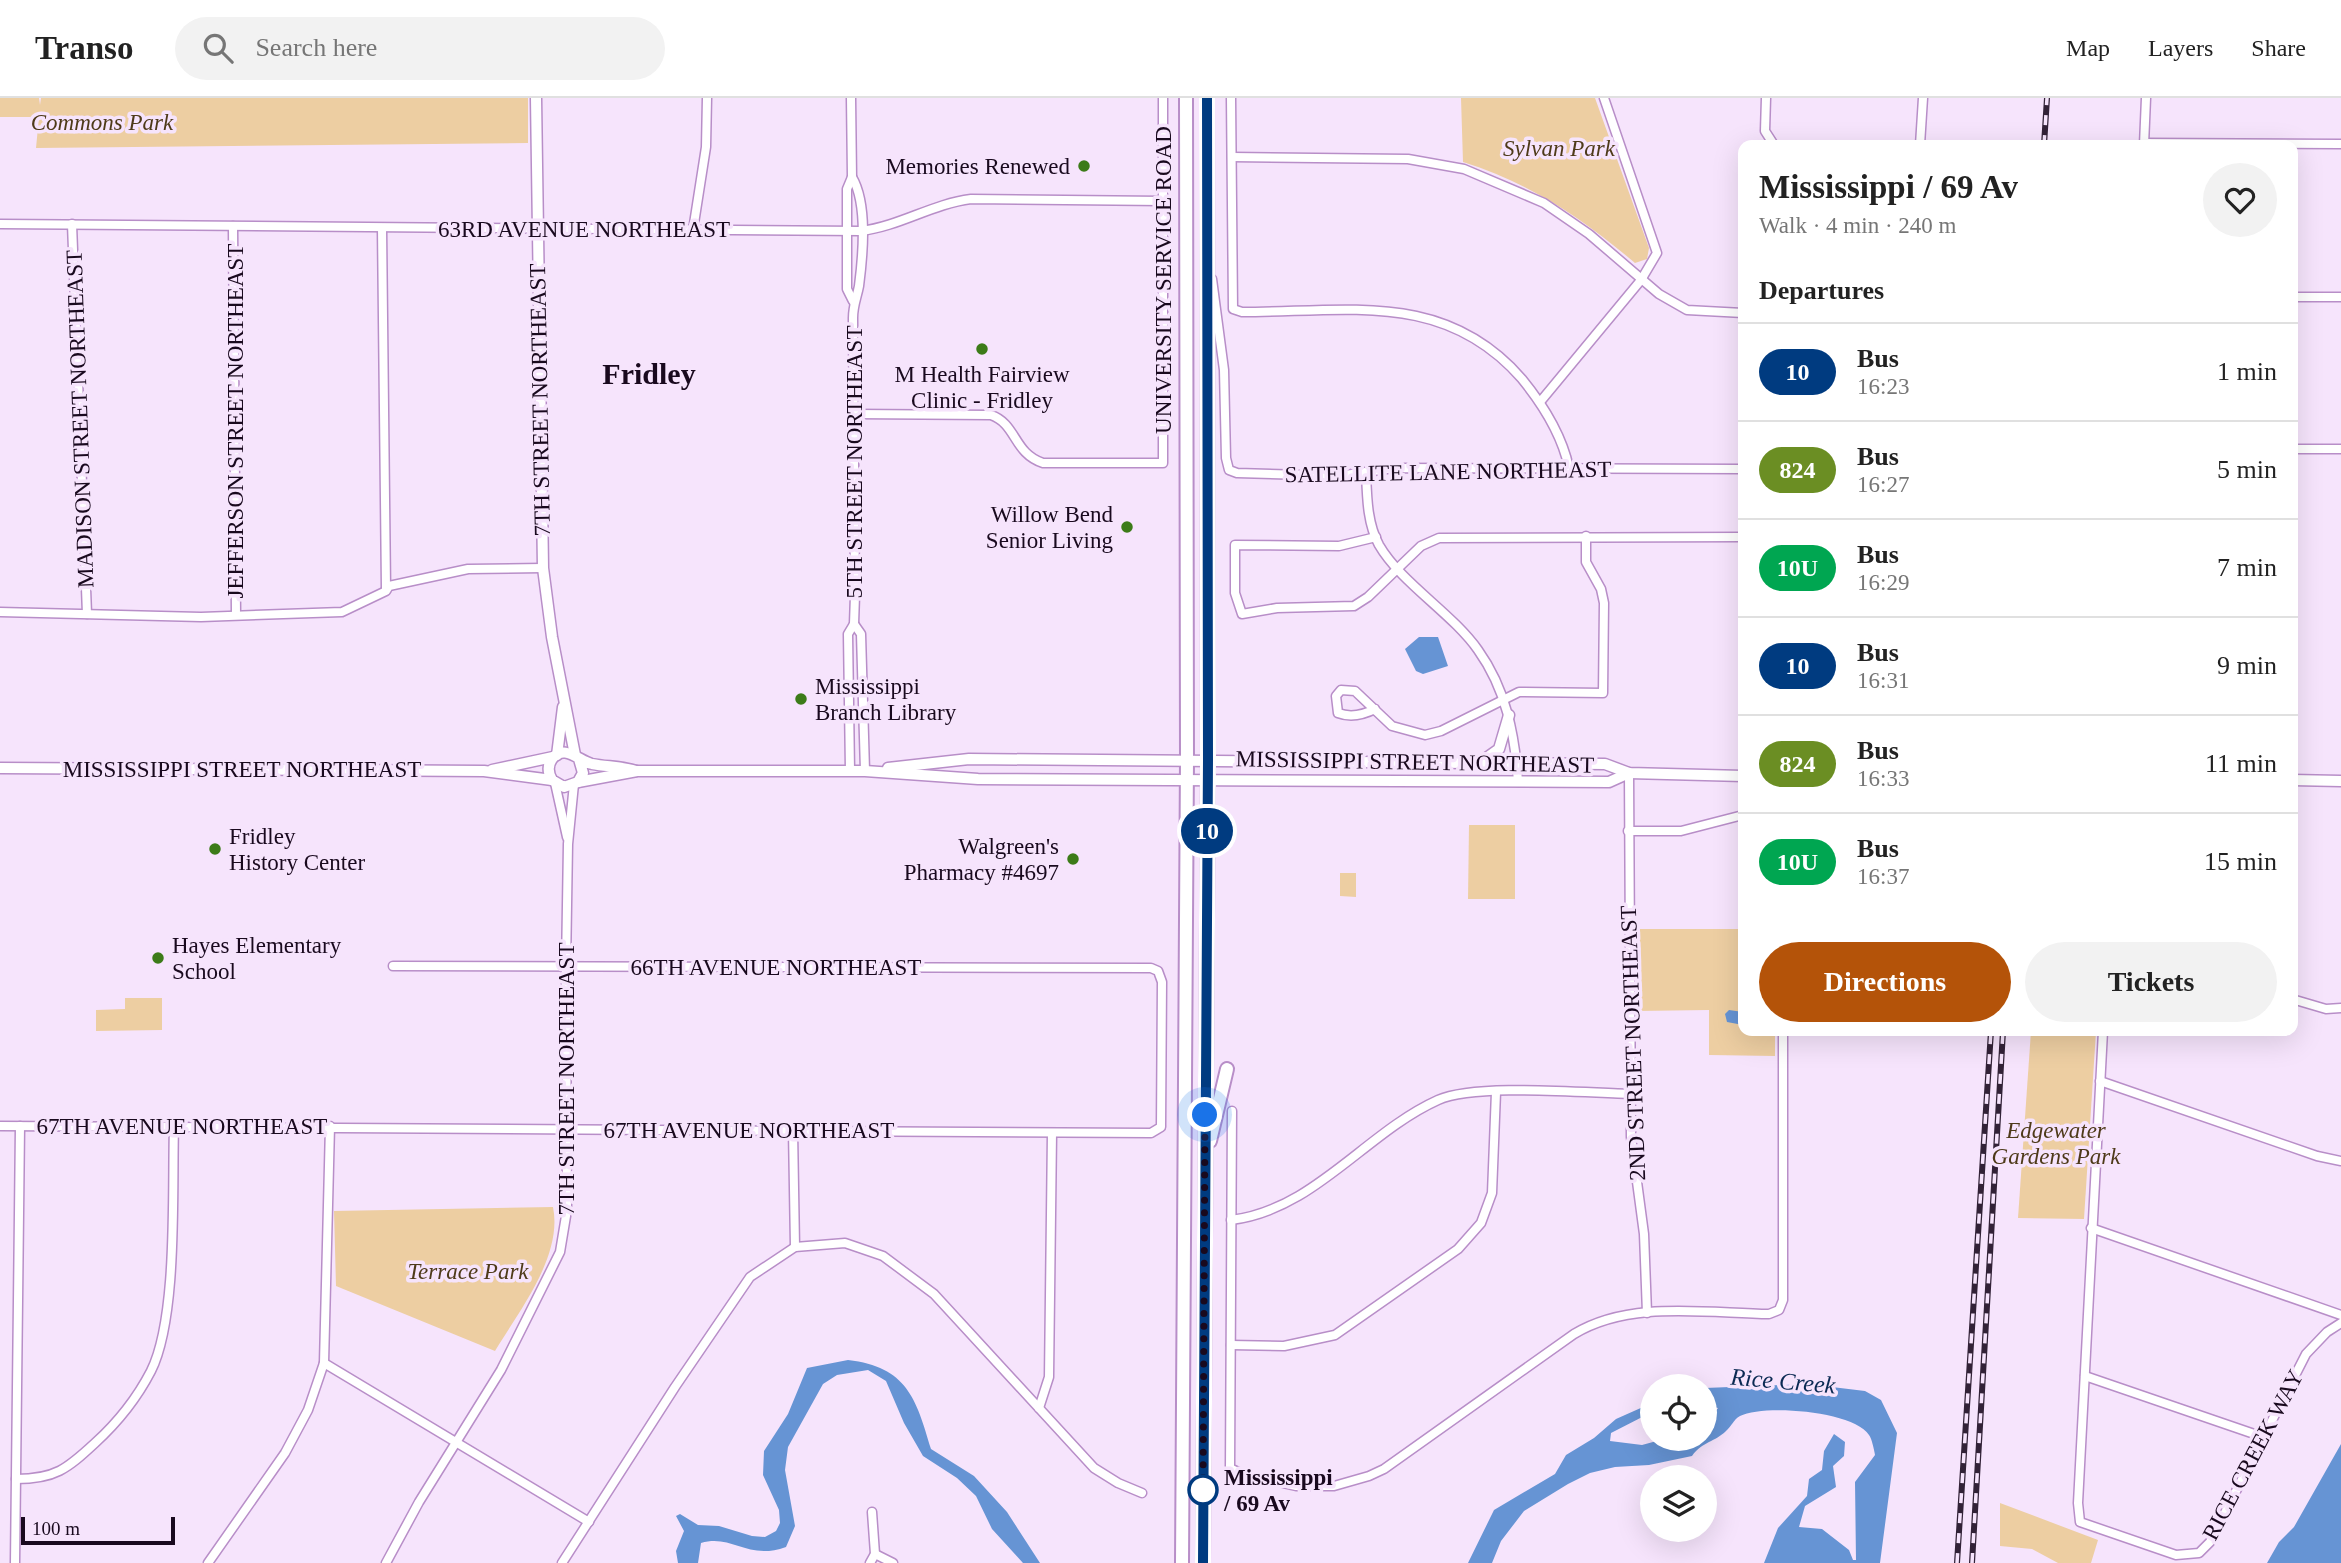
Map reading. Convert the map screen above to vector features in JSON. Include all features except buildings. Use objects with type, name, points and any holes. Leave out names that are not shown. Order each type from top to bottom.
[{"type":"main road","points":[[1182,1563],[1187,760],[1186,98]]},
{"type":"main road","points":[[1203,1563],[1208,781],[1207,98]]},
{"type":"main road","points":[[1205,1162],[1227,1069]]},
{"type":"street","name":"7TH STREET NORTHEAST","points":[[536,98],[543,568],[564,699],[577,757]]},
{"type":"street","points":[[693,230],[706,147],[707,98]]},
{"type":"street","name":"5TH STREET NORTHEAST","points":[[851,98],[852,177],[847,189],[847,289],[853,301]]},
{"type":"street","name":"UNIVERSITY SERVICE ROAD","points":[[853,414],[991,415],[1008,426],[1026,455],[1043,463],[1163,463],[1163,98]]},
{"type":"street","points":[[1231,98],[1233,309],[1242,312],[1389,312],[1434,318],[1457,327],[1494,351],[1540,402],[1564,445],[1569,468]]},
{"type":"street","points":[[1540,402],[1641,280],[1657,253],[1656,241],[1604,98]]},
{"type":"street","points":[[1766,98],[1765,131],[1771,140]]},
{"type":"street","points":[[1920,140],[1923,98]]},
{"type":"street","points":[[2144,140],[2146,98]]},
{"type":"street","points":[[2298,144],[2341,144]]},
{"type":"street","points":[[1232,157],[1388,158],[1464,169],[1544,203],[1589,234],[1641,280],[1688,310],[1738,313]]},
{"type":"street","name":"5TH STREET NORTHEAST","points":[[850,771],[848,634],[854,624],[853,301],[859,289],[861,231],[859,189],[852,177]]},
{"type":"street","name":"63RD AVENUE NORTHEAST","points":[[0,224],[861,231],[898,223],[941,205],[971,199],[1163,201]]},
{"type":"street","name":"MADISON STREET NORTHEAST","points":[[72,224],[87,614]]},
{"type":"street","name":"JEFFERSON STREET NORTHEAST","points":[[233,226],[236,615]]},
{"type":"street","points":[[382,228],[386,591]]},
{"type":"street","name":"SATELLITE LANE NORTHEAST","points":[[1207,258],[1224,370],[1226,458],[1229,470],[1237,473],[1338,476],[1394,468],[1738,469]]},
{"type":"street","points":[[2298,297],[2341,297]]},
{"type":"street","points":[[2298,449],[2341,449]]},
{"type":"street","points":[[1366,472],[1370,520],[1376,537],[1398,567],[1478,649],[1503,698],[1518,782]]},
{"type":"street","points":[[1375,709],[1362,715],[1338,713],[1336,696],[1341,690],[1355,691],[1375,709],[1392,726],[1404,731],[1433,735],[1519,692],[1603,693],[1604,603],[1601,589],[1587,562],[1586,536]]},
{"type":"street","points":[[1376,537],[1339,546],[1236,545],[1235,593],[1242,614],[1277,608],[1354,606],[1368,597],[1421,546],[1439,538],[1738,537]]},
{"type":"street","points":[[0,612],[236,615],[342,612],[386,591],[389,586],[468,569],[543,568]]},
{"type":"street","name":"5TH STREET NORTHEAST","points":[[854,624],[861,634],[865,771]]},
{"type":"street","name":"7TH STREET NORTHEAST","points":[[555,756],[564,699]]},
{"type":"street","points":[[1480,762],[1499,748],[1508,715]]},
{"type":"street","points":[[555,756],[577,757],[583,773],[576,783],[564,787],[554,782],[548,771],[555,756]]},
{"type":"street","name":"MISSISSIPPI STREET NORTHEAST","points":[[484,771],[555,756]]},
{"type":"street","name":"MISSISSIPPI STREET NORTHEAST","points":[[577,757],[637,771]]},
{"type":"street","name":"MISSISSIPPI STREET NORTHEAST","points":[[865,771],[969,759],[1208,760],[1605,764],[1629,773],[1738,776]]},
{"type":"street","name":"MISSISSIPPI STREET NORTHEAST","points":[[0,768],[484,771],[554,782]]},
{"type":"street","name":"MISSISSIPPI STREET NORTHEAST","points":[[576,783],[637,771],[865,771],[978,779],[1518,782],[1609,782],[1629,773]]},
{"type":"street","name":"2ND STREET NORTHEAST","points":[[1629,773],[1631,1094],[1634,1170],[1643,1234],[1647,1313]]},
{"type":"street","points":[[2298,780],[2341,781]]},
{"type":"street","name":"7TH STREET NORTHEAST","points":[[554,782],[568,844]]},
{"type":"street","name":"7TH STREET NORTHEAST","points":[[386,1563],[501,1370],[560,1252],[567,1210],[568,844],[576,783]]},
{"type":"street","points":[[1628,831],[1681,831],[1738,817]]},
{"type":"street","name":"66TH AVENUE NORTHEAST","points":[[393,966],[1150,968],[1158,971],[1162,982],[1161,1128]]},
{"type":"street","points":[[2298,1001],[2326,1009],[2341,1009]]},
{"type":"street","points":[[1232,1111],[1230,1468],[1242,1474],[1296,1486],[1334,1486],[1370,1476],[1384,1469],[1588,1325],[1616,1315],[1769,1314],[1779,1310],[1783,1300],[1783,1036]]},
{"type":"street","points":[[2103,1036],[2085,1376],[2263,1437]]},
{"type":"street","points":[[2100,1081],[2317,1156],[2341,1161]]},
{"type":"street","points":[[1230,1345],[1284,1346],[1335,1335],[1458,1249],[1481,1223],[1492,1193],[1496,1092]]},
{"type":"street","points":[[1231,1220],[1252,1218],[1282,1206],[1438,1100],[1454,1094],[1631,1094]]},
{"type":"street","name":"67TH AVENUE NORTHEAST","points":[[0,1126],[330,1126],[1052,1133],[1152,1133],[1161,1128]]},
{"type":"street","points":[[15,1563],[20,1126]]},
{"type":"street","points":[[16,1479],[41,1479],[65,1470],[113,1426],[151,1370],[167,1311],[174,1126]]},
{"type":"street","points":[[208,1563],[285,1453],[308,1410],[324,1363],[330,1126]]},
{"type":"street","points":[[793,1130],[795,1247]]},
{"type":"street","points":[[1039,1408],[1049,1377],[1052,1133]]},
{"type":"street","points":[[2091,1228],[2341,1315]]},
{"type":"street","points":[[562,1563],[675,1387],[750,1277],[795,1247],[845,1243],[883,1256],[901,1268],[934,1294],[1094,1468],[1118,1483],[1142,1493]]},
{"type":"street","name":"RICE CREEK WAY","points":[[2085,1376],[2077,1515],[2089,1527],[2196,1559],[2210,1542],[2306,1354],[2327,1332],[2341,1323]]},
{"type":"street","points":[[324,1363],[589,1522]]},
{"type":"street","points":[[870,1563],[875,1554],[872,1512]]},
{"type":"street","points":[[875,1554],[892,1563]]},
{"type":"green space","name":"Commons Park","points":[[0,98],[39,98],[40,105],[41,98],[528,98],[528,143],[36,148],[39,117],[0,117]]},
{"type":"green space","name":"Sylvan Park","points":[[1461,98],[1595,98],[1649,248],[1647,259],[1635,263],[1595,231],[1533,191],[1463,162]]},
{"type":"green space","points":[[1469,825],[1515,825],[1515,899],[1468,899]]},
{"type":"green space","points":[[1340,873],[1356,873],[1356,897],[1340,896]]},
{"type":"green space","points":[[1635,929],[1738,929],[1738,1036],[1775,1036],[1775,1056],[1709,1055],[1709,1010],[1637,1011]]},
{"type":"green space","points":[[125,998],[162,998],[162,1030],[96,1031],[96,1010],[125,1009]]},
{"type":"green space","name":"Edgewater Gardens Park","points":[[2031,1036],[2096,1036],[2084,1219],[2018,1218]]},
{"type":"green space","name":"Terrace Park","points":[[553,1207],[552,1245],[545,1264],[527,1301],[495,1351],[336,1286],[334,1211]]},
{"type":"green space","points":[[2000,1503],[2098,1540],[2091,1563],[2058,1563],[2032,1549],[2000,1546]]},
{"type":"water","points":[[1419,637],[1438,637],[1448,666],[1423,674],[1416,671],[1405,649]]},
{"type":"water","points":[[1729,1010],[1738,1011],[1738,1024],[1727,1022],[1725,1014]]},
{"type":"water","points":[[848,1360],[884,1370],[906,1388],[914,1400],[931,1449],[974,1476],[1007,1512],[1040,1563],[1023,1563],[992,1529],[976,1496],[957,1478],[923,1456],[904,1423],[886,1381],[868,1370],[837,1375],[823,1384],[788,1447],[785,1470],[795,1526],[786,1547],[761,1551],[712,1541],[701,1543],[698,1563],[678,1563],[676,1551],[684,1531],[676,1516],[680,1514],[698,1525],[719,1526],[752,1536],[765,1537],[776,1531],[780,1523],[779,1510],[763,1475],[764,1451],[788,1414],[807,1368]]},
{"type":"water","points":[[1807,1384],[1865,1391],[1881,1400],[1897,1433],[1880,1563],[1764,1563],[1778,1528],[1807,1496],[1809,1479],[1822,1470],[1824,1451],[1834,1434],[1845,1442],[1844,1456],[1833,1466],[1836,1487],[1805,1506],[1799,1527],[1822,1529],[1849,1550],[1853,1560],[1856,1560],[1855,1482],[1875,1455],[1873,1445],[1870,1437],[1860,1427],[1846,1420],[1787,1410],[1752,1412],[1740,1416],[1717,1438],[1717,1388]]},
{"type":"water","points":[[1640,1408],[1640,1418],[1611,1433],[1610,1441],[1640,1445],[1640,1451],[1696,1451],[1692,1456],[1649,1465],[1615,1467],[1590,1473],[1524,1511],[1501,1541],[1492,1563],[1468,1563],[1494,1510],[1555,1474],[1566,1455],[1594,1438],[1616,1419]]},
{"type":"water","points":[[2341,1444],[2341,1563],[2267,1563],[2279,1542],[2294,1527]]},
{"type":"railway","points":[[2044,140],[2047,98]]},
{"type":"railway","points":[[1957,1563],[1991,1036]]},
{"type":"railway","points":[[1972,1563],[2003,1036]]},
{"type":"bus line","name":"10","points":[[1203,1563],[1208,760],[1207,98]]},
{"type":"place","name":"Memories Renewed","points":[[1084,166]]},
{"type":"place","name":"M Health Fairview Clinic - Fridley","points":[[982,349]]},
{"type":"place","name":"Willow Bend Senior Living","points":[[1127,527]]},
{"type":"place","name":"Mississippi Branch Library","points":[[801,699]]},
{"type":"place","name":"Fridley History Center","points":[[215,849]]},
{"type":"place","name":"Walgreen's Pharmacy #4697","points":[[1073,859]]},
{"type":"place","name":"Hayes Elementary School","points":[[158,958]]},
{"type":"place","name":"Mississippi / 69 Av","points":[[1203,1490]]},
{"type":"district","name":"Fridley","points":[[649,373]]},
{"type":"route","points":[[1203,1490],[1205,1115]]},
{"type":"water label","name":"Rice Creek","points":[[1783,1381]]}]
